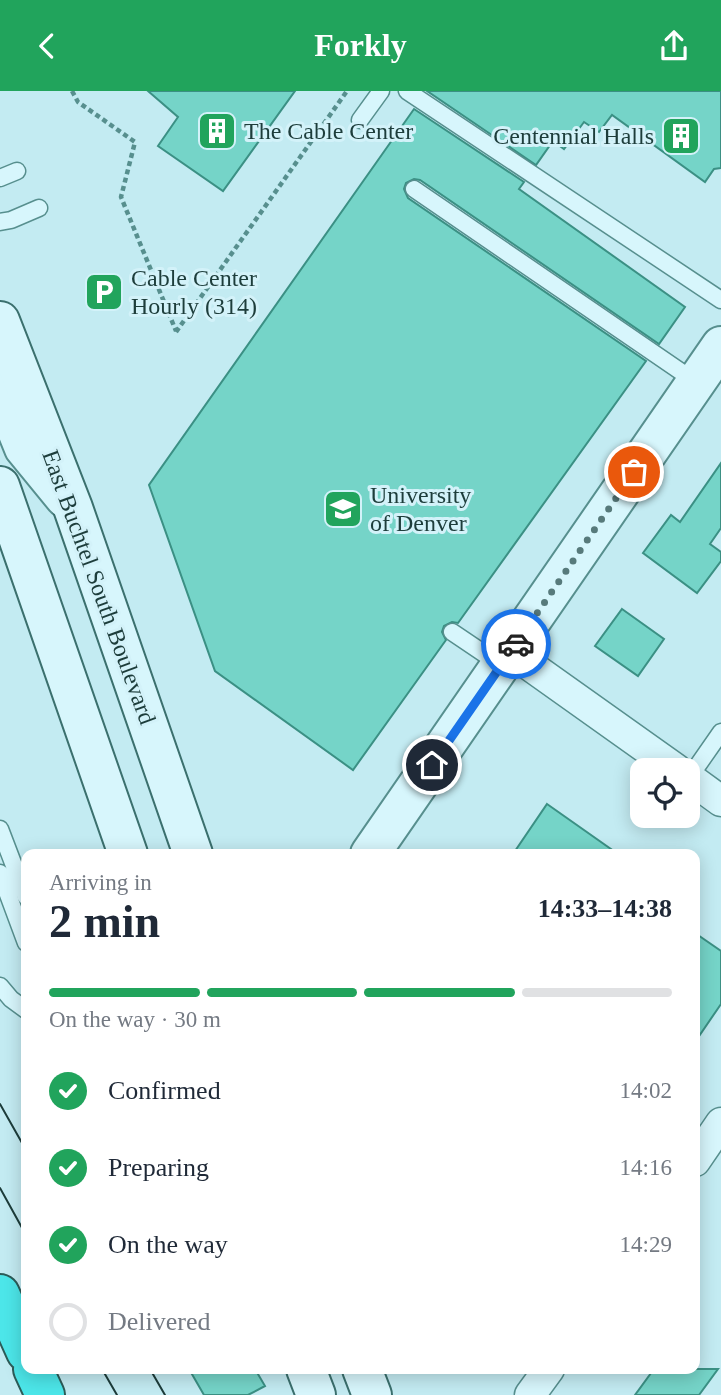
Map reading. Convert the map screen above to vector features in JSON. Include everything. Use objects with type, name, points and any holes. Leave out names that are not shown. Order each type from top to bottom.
[{"type":"highway","points":[[0,1294],[21,1341]]},
{"type":"highway","points":[[35,1374],[45,1395]]},
{"type":"main road","name":"East Buchtel South Boulevard","points":[[0,321],[72,508],[191,849]]},
{"type":"main road","points":[[373,849],[721,346]]},
{"type":"main road","points":[[0,389],[24,447],[72,508]]},
{"type":"main road","points":[[0,486],[126,849]]},
{"type":"main road","points":[[308,1374],[316,1395]]},
{"type":"main road","points":[[364,1374],[372,1395]]},
{"type":"street","points":[[506,659],[659,758]]},
{"type":"street","points":[[700,786],[721,801]]},
{"type":"street","points":[[700,1154],[721,1123]]},
{"type":"street","points":[[530,1395],[545,1374]]},
{"type":"lane","points":[[360,120],[381,91]]},
{"type":"lane","points":[[407,91],[721,300]]},
{"type":"lane","points":[[0,178],[17,171]]},
{"type":"lane","points":[[414,188],[696,382]]},
{"type":"lane","points":[[0,222],[39,208]]},
{"type":"lane","points":[[452,632],[506,659]]},
{"type":"lane","points":[[700,761],[721,732]]},
{"type":"lane","points":[[0,829],[21,884]]},
{"type":"lane","points":[[0,873],[21,930]]},
{"type":"lane","points":[[0,986],[21,1006]]},
{"type":"path","points":[[72,91],[78,102],[135,142],[121,197],[176,332],[348,91]]},
{"type":"building","name":"The Cable Center","points":[[148,91],[295,91],[223,191],[158,146],[178,117]]},
{"type":"building","name":"Centennial Halls","points":[[427,91],[721,91],[721,168],[714,169],[705,182],[612,115],[599,132],[584,122],[564,149],[553,141],[536,165]]},
{"type":"building","points":[[414,109],[524,182],[519,189],[685,307],[659,344],[420,180],[414,179],[406,183],[404,189],[408,198],[646,361],[458,623],[452,622],[444,626],[442,632],[446,640],[353,770],[215,671],[149,485]]},
{"type":"building","points":[[721,463],[721,528],[710,544],[721,552],[721,561],[697,593],[643,553],[671,515],[680,522]]},
{"type":"building","points":[[622,609],[664,639],[638,676],[595,646]]},
{"type":"building","points":[[547,804],[611,849],[516,849]]},
{"type":"building","points":[[700,936],[721,951],[721,1004],[700,1035]]},
{"type":"building","points":[[700,1369],[718,1369],[699,1395],[635,1395],[650,1374],[700,1374]]},
{"type":"building","points":[[192,1374],[258,1374],[265,1386],[248,1395],[204,1395]]},
{"type":"tram line","points":[[0,1104],[21,1141]]},
{"type":"tram line","points":[[0,1188],[21,1226]]},
{"type":"tram line","points":[[105,1374],[117,1395]]},
{"type":"tram line","points":[[153,1374],[165,1395]]},
{"type":"way so far","points":[[516,644],[634,472]]},
{"type":"place","name":"The Cable Center","points":[[217,131]]},
{"type":"place","name":"Centennial Halls","points":[[681,136]]},
{"type":"place","name":"Cable Center Hourly (314)","points":[[104,292]]},
{"type":"place","name":"University of Denver","points":[[343,509]]},
{"type":"route","points":[[432,765],[516,644]]}]
